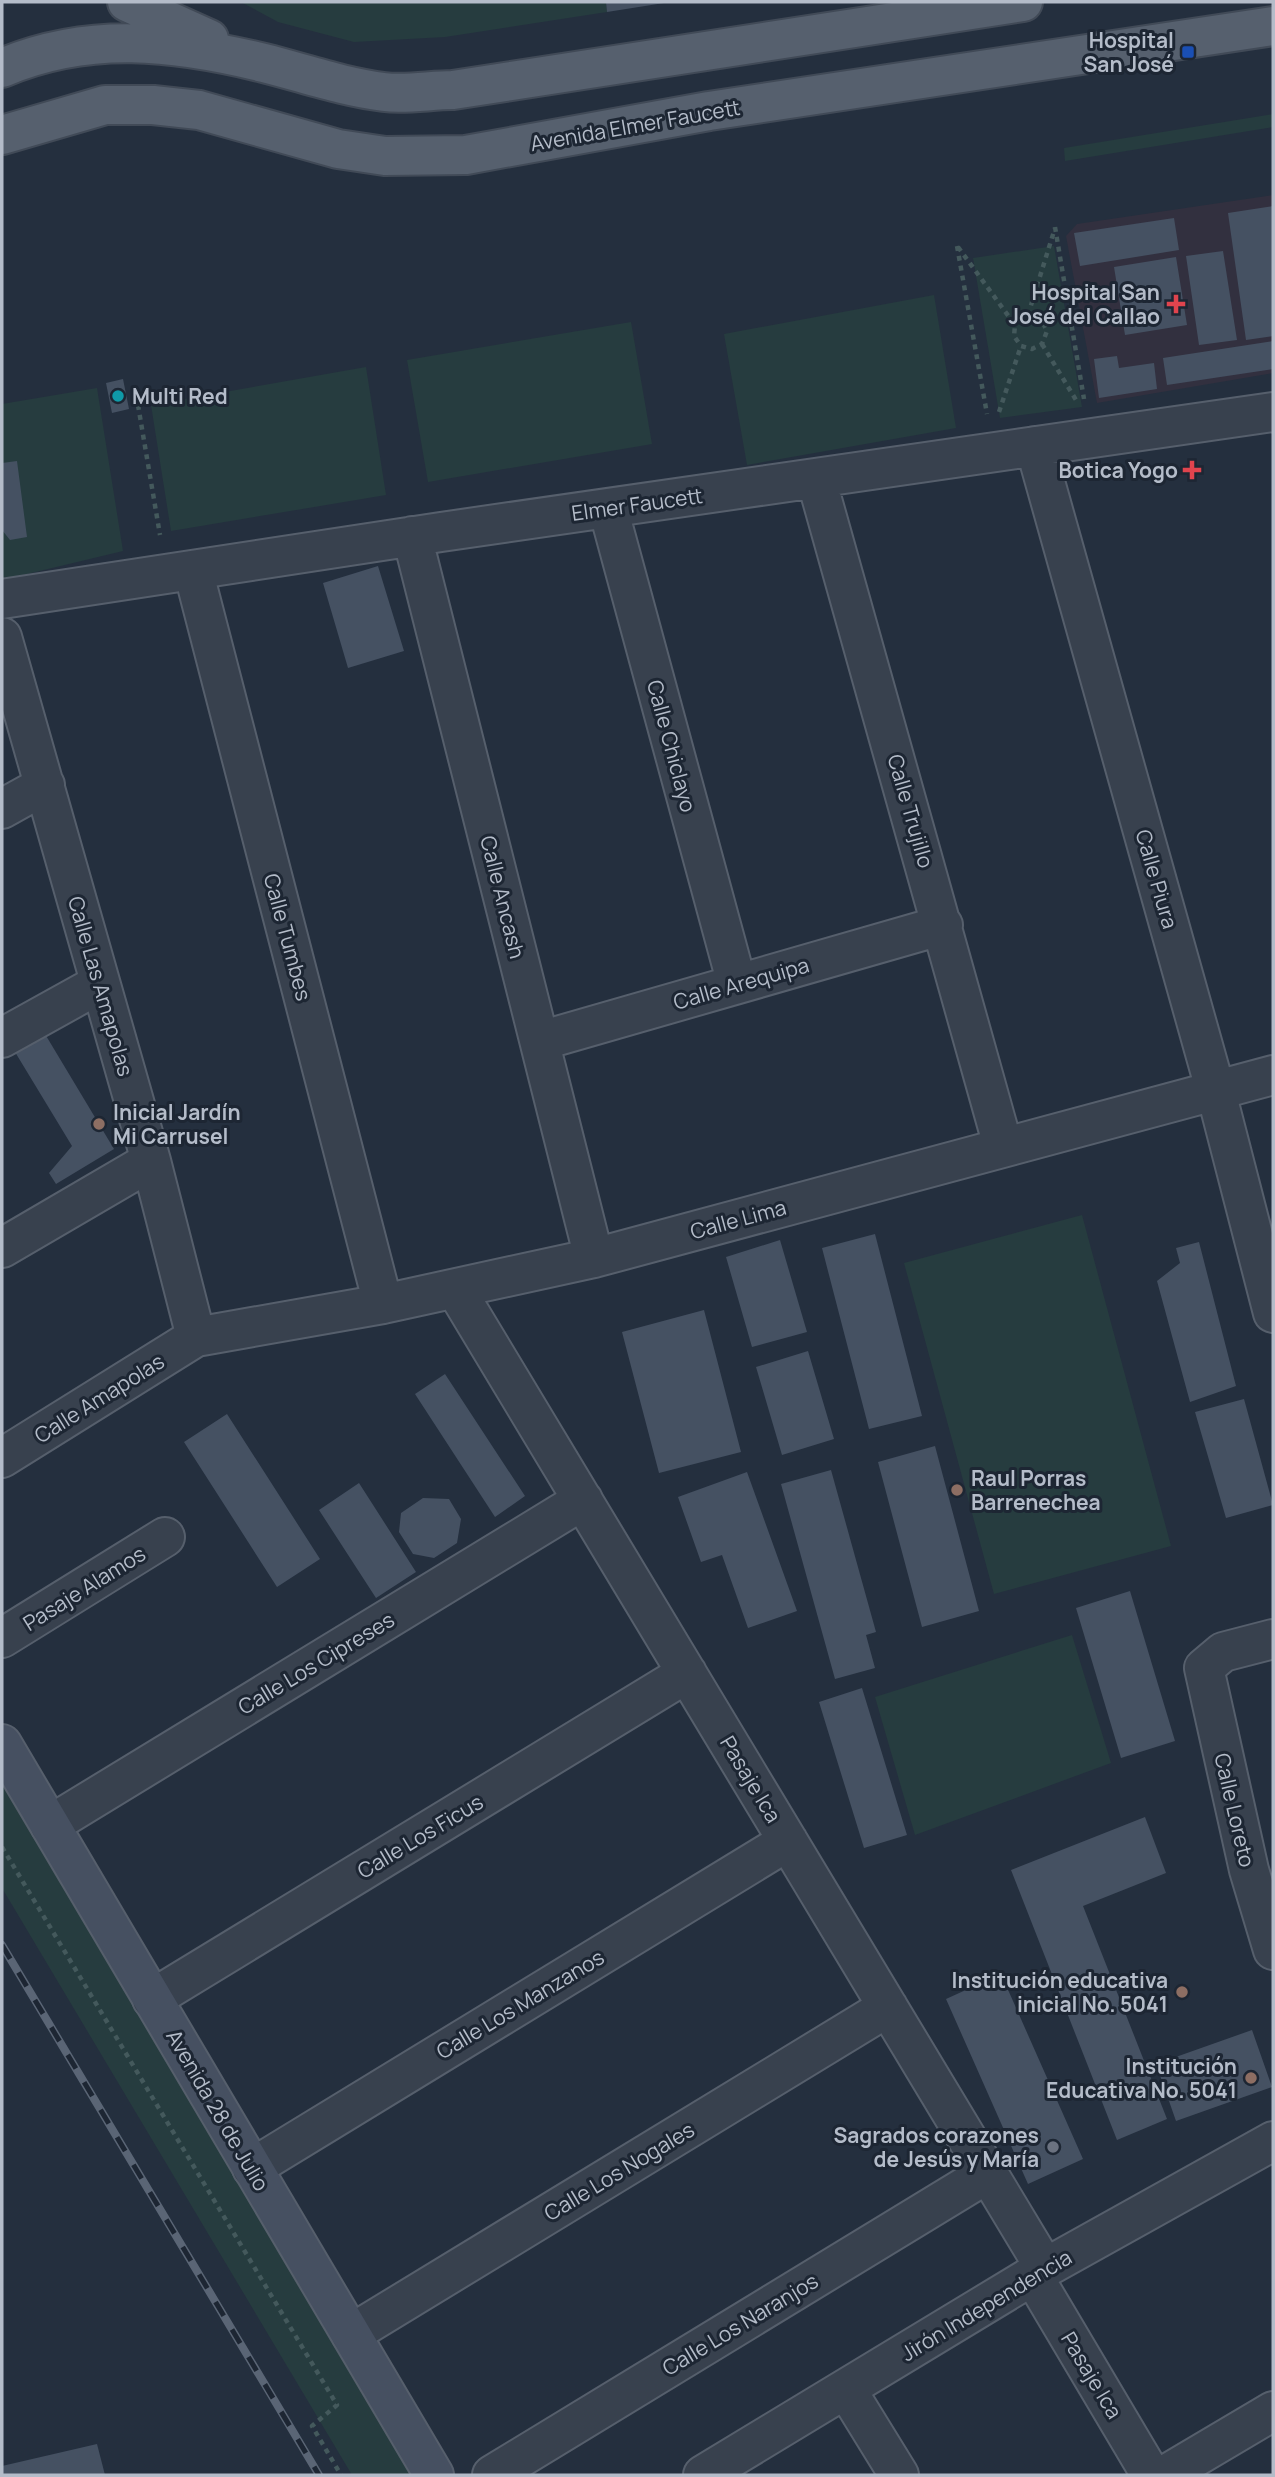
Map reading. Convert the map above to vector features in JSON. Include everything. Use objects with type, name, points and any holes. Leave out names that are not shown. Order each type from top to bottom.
[{"type":"main road","points":[[127,2],[262,63]]},
{"type":"main road","points":[[2,68],[36,53],[95,42],[148,42],[262,63],[330,82],[387,92],[453,90],[1023,2]]},
{"type":"main road","name":"Avenida Elmer Faucett","points":[[2,135],[106,106],[153,105],[199,110],[338,149],[385,156],[466,155],[709,111],[1273,26]]},
{"type":"street","name":"Elmer Faucett","points":[[2,599],[816,478],[993,443],[1035,446],[1089,429],[1273,412]]},
{"type":"street","name":"Calle Piura","points":[[1035,446],[1216,1092],[1273,1313]]},
{"type":"street","name":"Calle Trujillo","points":[[816,478],[1003,1146]]},
{"type":"street","name":"Calle Chiclayo","points":[[608,508],[737,984]]},
{"type":"street","name":"Calle Ancash","points":[[412,536],[594,1258]]},
{"type":"street","name":"Calle Tumbes","points":[[180,572],[383,1304]]},
{"type":"street","name":"Calle Las Amapolas","points":[[2,637],[151,1161],[196,1337]]},
{"type":"street","points":[[2,809],[45,785]]},
{"type":"street","name":"Calle Arequipa","points":[[540,1041],[943,925]]},
{"type":"street","points":[[2,1038],[99,984]]},
{"type":"street","name":"Calle Lima","points":[[196,1337],[456,1290],[594,1258],[1273,1075]]},
{"type":"street","points":[[2,1248],[151,1161]]},
{"type":"street","name":"Pasaje Ica","points":[[456,1290],[988,2173],[1039,2272],[1151,2475]]},
{"type":"street","name":"Calle Amapolas","points":[[2,1458],[196,1337]]},
{"type":"street","name":"Calle Los Cipreses","points":[[50,1825],[583,1500]]},
{"type":"street","name":"Pasaje Alamos","points":[[2,1638],[166,1537]]},
{"type":"street","name":"Calle Loreto","points":[[1273,1639],[1223,1652],[1204,1668],[1261,1867],[1273,1950]]},
{"type":"street","name":"Calle Los Ficus","points":[[152,1999],[687,1673]]},
{"type":"street","name":"Avenida 28 de Julio","points":[[2,1744],[434,2475]]},
{"type":"street","name":"Calle Los Manzanos","points":[[252,2168],[788,1841]]},
{"type":"street","name":"Calle Los Nogales","points":[[351,2334],[888,2007]]},
{"type":"street","name":"Jirón Independencia","points":[[703,2475],[1039,2272],[1273,2141]]},
{"type":"street","name":"Calle Los Naranjos","points":[[492,2475],[988,2173]]},
{"type":"street","points":[[846,2389],[900,2475]]},
{"type":"street","points":[[1164,2475],[1273,2411]]},
{"type":"path","points":[[1015,325],[1028,315],[1055,227],[1089,429]]},
{"type":"path","points":[[993,443],[957,247],[1015,325],[1014,336],[1021,346],[1032,349],[1042,344],[1047,331],[1041,319],[1028,315]]},
{"type":"path","points":[[1042,344],[1089,429]]},
{"type":"path","points":[[993,443],[1021,346]]},
{"type":"path","points":[[138,405],[180,572]]},
{"type":"path","points":[[2,1847],[337,2405],[312,2426],[341,2475]]},
{"type":"shaded area","name":"Hospital San José del Callao","points":[[1273,195],[1273,373],[1097,403],[1066,236],[1077,224]]},
{"type":"green space","points":[[241,2],[606,2],[607,12],[445,37],[354,42],[278,22]]},
{"type":"green space","points":[[1273,114],[1273,127],[1065,161],[1064,148]]},
{"type":"green space","points":[[1054,246],[1082,407],[1000,418],[973,258]]},
{"type":"green space","points":[[934,295],[956,428],[747,465],[724,334]]},
{"type":"green space","points":[[631,322],[652,444],[428,482],[407,360]]},
{"type":"green space","points":[[366,367],[386,495],[171,531],[151,405]]},
{"type":"green space","points":[[97,388],[123,551],[2,580],[2,404]]},
{"type":"green space","points":[[1082,1215],[1171,1546],[994,1594],[904,1263]]},
{"type":"green space","points":[[1072,1635],[1111,1763],[915,1835],[875,1697]]},
{"type":"green space","points":[[2,1763],[421,2475],[352,2475],[2,1888]]},
{"type":"building","points":[[606,2],[664,2],[664,3],[607,12]]},
{"type":"building","points":[[1273,206],[1273,336],[1246,340],[1228,213]]},
{"type":"building","points":[[1174,218],[1179,250],[1080,266],[1074,233]]},
{"type":"building","points":[[1223,251],[1237,340],[1199,345],[1186,256]]},
{"type":"building","points":[[1176,257],[1187,325],[1125,335],[1114,267]]},
{"type":"building","points":[[1273,341],[1273,369],[1167,385],[1163,358]]},
{"type":"building","points":[[1117,356],[1119,368],[1154,363],[1157,389],[1099,398],[1094,359]]},
{"type":"building","name":"Multi Red","points":[[123,379],[129,409],[112,413],[106,383]]},
{"type":"building","points":[[17,461],[27,537],[10,540],[2,530],[2,463]]},
{"type":"building","points":[[378,566],[404,651],[348,668],[323,583]]},
{"type":"building","points":[[45,1034],[114,1149],[56,1184],[49,1173],[72,1146],[15,1052]]},
{"type":"building","points":[[875,1234],[922,1416],[869,1429],[822,1248]]},
{"type":"building","points":[[780,1240],[807,1332],[752,1347],[726,1257]]},
{"type":"building","points":[[1199,1242],[1236,1386],[1190,1402],[1157,1281],[1180,1263],[1176,1248]]},
{"type":"building","points":[[704,1310],[741,1452],[659,1473],[622,1332]]},
{"type":"building","points":[[808,1351],[834,1439],[782,1455],[756,1367]]},
{"type":"building","points":[[445,1374],[525,1496],[495,1517],[415,1394]]},
{"type":"building","points":[[1244,1399],[1273,1505],[1226,1518],[1195,1412]]},
{"type":"building","points":[[227,1414],[320,1559],[277,1587],[184,1442]]},
{"type":"building","points":[[935,1446],[979,1611],[922,1627],[878,1462]]},
{"type":"building","points":[[831,1470],[876,1632],[866,1635],[875,1668],[835,1679],[781,1484]]},
{"type":"building","points":[[747,1472],[797,1611],[748,1628],[722,1555],[701,1562],[678,1497]]},
{"type":"building","points":[[359,1483],[416,1572],[376,1598],[319,1510]]},
{"type":"building","points":[[423,1498],[449,1499],[461,1519],[457,1543],[434,1558],[413,1554],[399,1532],[401,1513]]},
{"type":"building","points":[[1130,1591],[1175,1741],[1121,1758],[1076,1608]]},
{"type":"building","points":[[862,1688],[907,1835],[864,1848],[819,1702]]},
{"type":"building","points":[[1145,1817],[1166,1873],[1083,1906],[1167,2119],[1117,2140],[1011,1870]]},
{"type":"building","points":[[1001,1974],[1083,2159],[1028,2184],[946,1999]]},
{"type":"building","points":[[1252,2030],[1272,2087],[1176,2121],[1156,2064]]},
{"type":"building","points":[[97,2444],[105,2475],[2,2475],[2,2466]]},
{"type":"railway","points":[[2,1945],[319,2475]]},
{"type":"place","name":"Hospital San José","points":[[1188,52]]},
{"type":"place","name":"Hospital San José del Callao","points":[[1176,304]]},
{"type":"place","name":"Multi Red","points":[[118,396]]},
{"type":"place","name":"Botica Yogo","points":[[1192,470]]},
{"type":"place","name":"Inicial Jardín Mi Carrusel","points":[[99,1124]]},
{"type":"place","name":"Raul Porras Barrenechea","points":[[957,1490]]},
{"type":"place","name":"Institución educativa inicial No. 5041","points":[[1182,1992]]},
{"type":"place","name":"Institución Educativa No. 5041","points":[[1251,2078]]},
{"type":"place","name":"Sagrados corazones de Jesús y María","points":[[1053,2147]]}]
